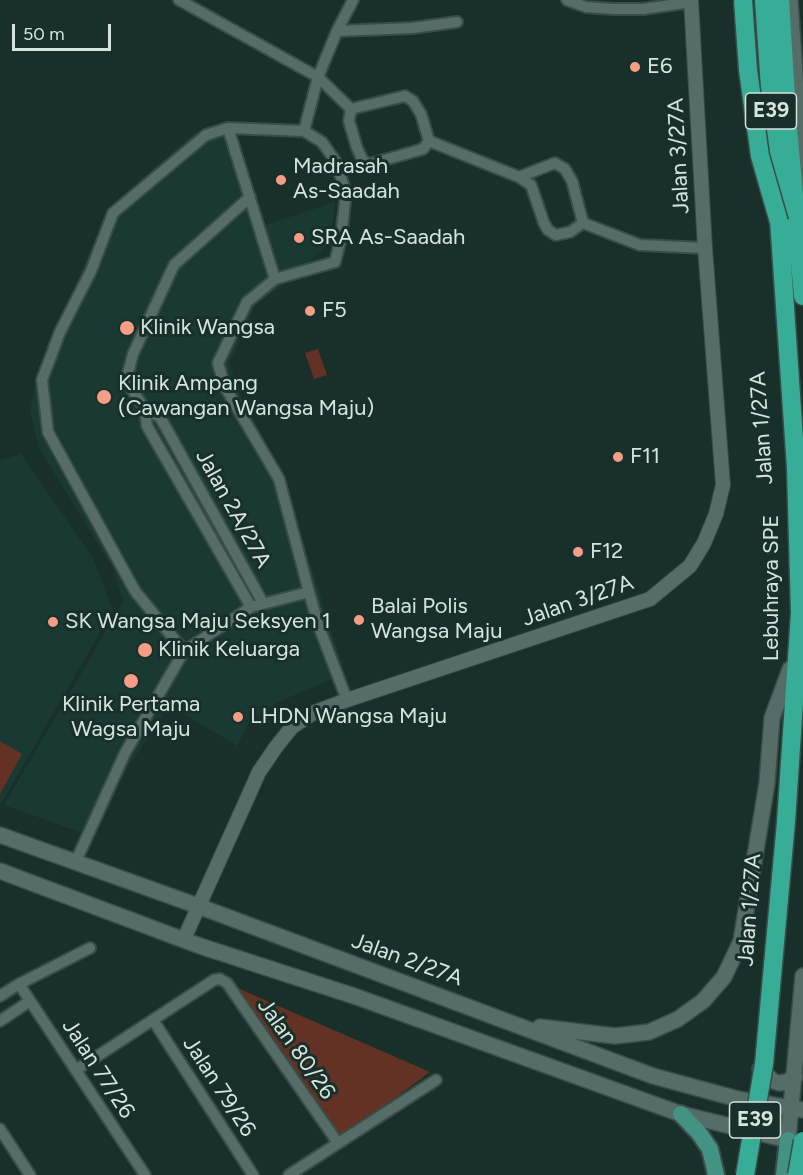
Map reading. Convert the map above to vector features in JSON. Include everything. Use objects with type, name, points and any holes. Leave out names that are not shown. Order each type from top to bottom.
[{"type":"highway","points":[[743,0],[748,70],[760,156],[778,222]]},
{"type":"highway","name":"Lebuhraya SPE","points":[[745,1175],[764,1064],[786,822],[800,613],[796,468],[764,0]]},
{"type":"highway","name":"E39","points":[[780,0],[788,128],[803,296]]},
{"type":"highway","name":"E39","points":[[797,1175],[798,1141]]},
{"type":"main road","name":"Jalan 1/27A","points":[[745,1175],[760,1070],[794,588],[756,0]]},
{"type":"main road","points":[[790,0],[803,195]]},
{"type":"main road","points":[[519,1025],[615,1036],[649,1032],[678,1019],[703,1001],[724,977],[741,941],[767,783],[772,718],[790,669]]},
{"type":"main road","name":"Jalan 2/27A","points":[[0,835],[198,906],[653,1076],[757,1103],[797,1109]]},
{"type":"main road","points":[[0,870],[681,1114],[798,1141]]},
{"type":"main road","points":[[784,1175],[798,1141],[795,1077],[803,976]]},
{"type":"main road","points":[[760,1070],[778,1083],[795,1077]]},
{"type":"main road","points":[[681,1114],[710,1149],[716,1175]]},
{"type":"street","points":[[179,0],[318,77],[351,110]]},
{"type":"street","points":[[304,131],[318,77],[353,0]]},
{"type":"street","points":[[567,0],[586,7],[613,9],[643,9],[691,1]]},
{"type":"street","name":"Jalan 3/27A","points":[[185,935],[259,772],[292,727],[315,712],[346,700],[650,599],[690,566],[704,543],[716,514],[723,485],[705,248],[691,1]]},
{"type":"street","points":[[337,31],[412,28],[457,22]]},
{"type":"street","points":[[351,110],[405,96],[413,101],[421,114],[429,141]]},
{"type":"street","points":[[351,110],[349,121],[357,148],[363,160],[370,164],[423,149],[429,141]]},
{"type":"street","points":[[228,128],[275,279]]},
{"type":"street","points":[[184,651],[135,591],[48,432],[42,380],[60,332],[91,271],[113,213],[206,135],[228,128],[304,131],[322,142],[336,162],[346,193],[336,262],[275,279],[247,302],[218,363],[225,387],[279,479],[309,592],[346,700]]},
{"type":"street","points":[[799,135],[803,151]]},
{"type":"street","points":[[429,141],[519,177],[531,185],[548,230],[556,235],[570,232],[584,223]]},
{"type":"street","points":[[519,177],[555,163],[565,169],[572,181],[584,223]]},
{"type":"street","name":"Jalan 2A/27A","points":[[250,197],[174,265],[133,354],[128,373],[129,386],[145,408],[160,417],[263,603]]},
{"type":"street","points":[[584,223],[640,245],[705,248]]},
{"type":"street","name":"Jalan 2A/27A","points":[[145,408],[147,426],[250,607]]},
{"type":"street","points":[[76,861],[125,753],[184,651],[250,607],[309,592]]},
{"type":"street","points":[[0,996],[90,948]]},
{"type":"street","name":"Jalan 80/26","points":[[153,1020],[214,980],[220,979],[227,983],[338,1143]]},
{"type":"street","name":"Jalan 77/26","points":[[19,984],[144,1175]]},
{"type":"street","points":[[0,1021],[30,1001]]},
{"type":"street","points":[[76,1070],[153,1020]]},
{"type":"street","name":"Jalan 79/26","points":[[153,1020],[253,1175]]},
{"type":"street","points":[[289,1175],[436,1080]]},
{"type":"street","points":[[0,1129],[30,1175]]},
{"type":"shaded area","points":[[230,121],[281,287],[256,304],[230,363],[236,386],[284,479],[345,674],[278,702],[250,721],[237,746],[169,705],[124,774],[94,837],[4,805],[123,602],[113,569],[39,448],[30,411],[38,371],[109,208],[193,134]]},
{"type":"shaded area","name":"SRA As-Saadah","points":[[335,202],[332,230],[327,245],[308,263],[280,272],[263,226]]},
{"type":"shaded area","points":[[318,349],[327,375],[314,379],[305,353]]},
{"type":"shaded area","name":"SK Wangsa Maju Seksyen 1","points":[[21,454],[93,558],[113,610],[0,802],[0,460]]},
{"type":"shaded area","points":[[0,741],[22,754],[0,794]]},
{"type":"shaded area","points":[[234,986],[251,994],[430,1072],[340,1139]]},
{"type":"place","name":"E6","points":[[635,67]]},
{"type":"place","name":"Madrasah As-Saadah","points":[[281,180]]},
{"type":"place","name":"SRA As-Saadah","points":[[299,238]]},
{"type":"place","name":"F5","points":[[310,311]]},
{"type":"place","name":"Klinik Wangsa","points":[[127,328]]},
{"type":"place","name":"Klinik Ampang (Cawangan Wangsa Maju)","points":[[104,397]]},
{"type":"place","name":"F11","points":[[618,457]]},
{"type":"place","name":"F12","points":[[578,552]]},
{"type":"place","name":"Balai Polis Wangsa Maju","points":[[359,620]]},
{"type":"place","name":"SK Wangsa Maju Seksyen 1","points":[[53,622]]},
{"type":"place","name":"Klinik Keluarga","points":[[145,650]]},
{"type":"place","name":"Klinik Pertama Wagsa Maju","points":[[131,681]]},
{"type":"place","name":"LHDN Wangsa Maju","points":[[238,717]]}]
